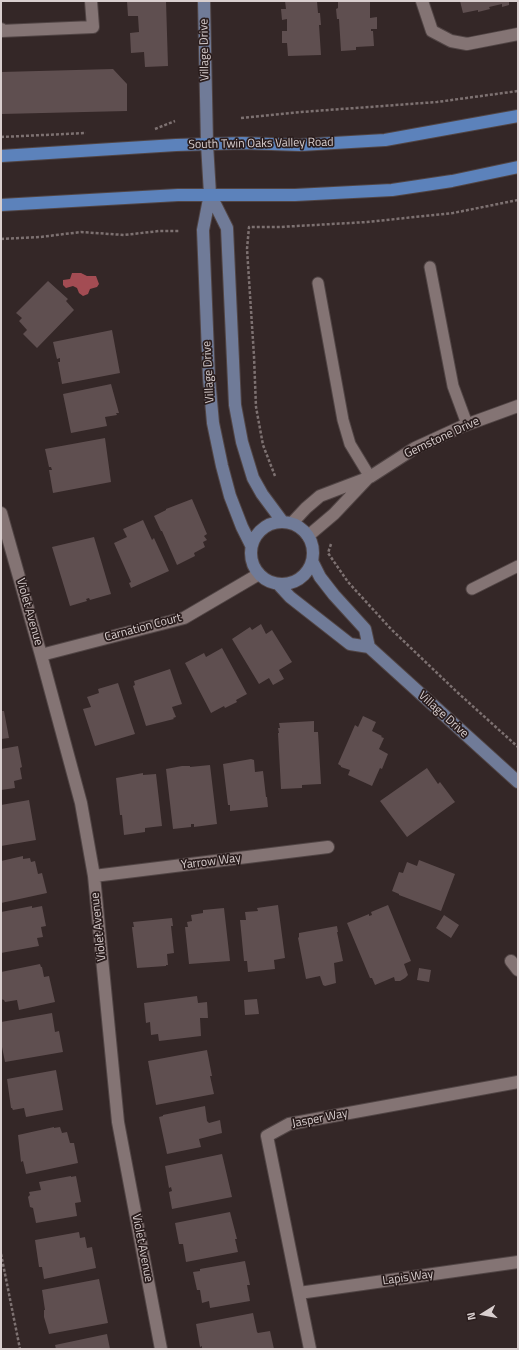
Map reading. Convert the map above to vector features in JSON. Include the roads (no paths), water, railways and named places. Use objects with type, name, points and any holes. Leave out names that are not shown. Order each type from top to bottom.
[{"type":"main road","name":"South Twin Oaks Valley Road","points":[[1,156],[207,144],[300,145],[385,140],[518,116]]},
{"type":"main road","points":[[1,206],[174,195],[294,195],[392,190],[452,181],[518,167]]},
{"type":"street","points":[[1,29],[1,31],[93,27],[91,1]]},
{"type":"street","name":"Village Drive","points":[[204,1],[207,144],[210,194],[203,230],[209,378],[213,423],[222,466],[230,496],[251,545]]},
{"type":"street","points":[[422,1],[432,31],[451,41],[467,44],[518,34]]},
{"type":"street","name":"Village Drive","points":[[210,194],[227,228],[235,405],[242,442],[253,478],[262,494],[287,522]]},
{"type":"street","name":"Gemstone Drive","points":[[287,522],[320,496],[370,477],[415,448],[467,424],[518,406]]},
{"type":"street","name":"Gemstone Drive","points":[[308,536],[334,514],[370,477]]},
{"type":"street","name":"Violet Avenue","points":[[1,513],[42,655],[81,803],[94,876],[118,1122],[161,1349]]},
{"type":"street","points":[[274,522],[287,522],[302,528],[308,536],[312,544],[312,561],[309,570],[296,581],[287,584],[278,584],[268,581],[259,574],[253,566],[250,555],[251,545],[260,530],[266,525],[274,522]]},
{"type":"street","points":[[312,561],[320,577],[334,595],[365,629],[369,648]]},
{"type":"street","name":"Carnation Court","points":[[42,655],[184,618],[259,574]]},
{"type":"street","name":"Village Drive","points":[[278,584],[290,598],[350,644],[369,648],[518,782]]},
{"type":"street","name":"Yarrow Way","points":[[94,876],[328,847]]},
{"type":"street","name":"Jasper Way","points":[[310,1349],[267,1136],[289,1124],[518,1082]]},
{"type":"street","name":"Lapis Way","points":[[299,1293],[518,1262]]},
{"type":"lane","points":[[430,267],[453,386],[467,424]]},
{"type":"lane","points":[[318,283],[343,420],[350,444],[370,477]]},
{"type":"lane","points":[[472,589],[518,566]]}]
